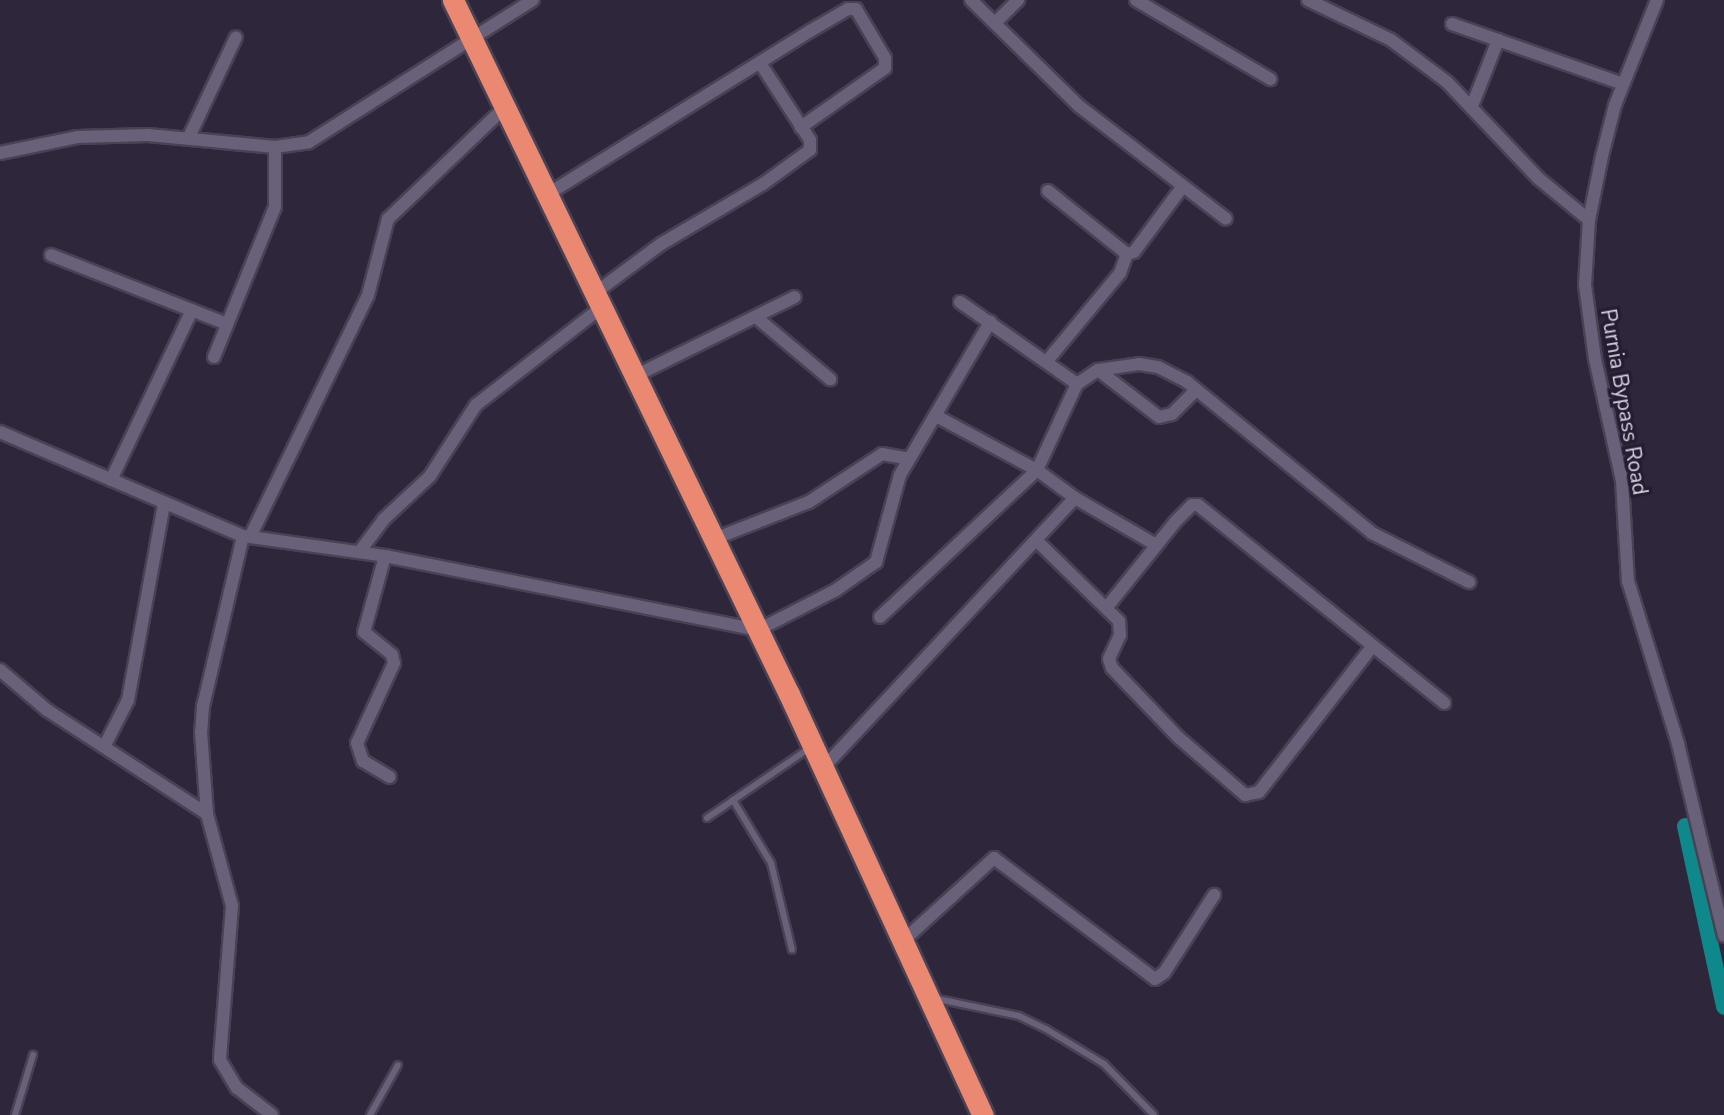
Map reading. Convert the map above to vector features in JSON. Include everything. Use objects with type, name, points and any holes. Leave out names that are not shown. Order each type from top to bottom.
[{"type":"highway","points":[[453,0],[758,630],[931,998],[982,1115]]},
{"type":"street","points":[[0,153],[78,137],[188,137],[275,147],[309,142],[474,42],[533,0]]},
{"type":"street","points":[[971,0],[1079,106],[1226,219]]},
{"type":"street","points":[[995,23],[1018,0]]},
{"type":"street","points":[[1136,0],[1270,79]]},
{"type":"street","points":[[1308,0],[1391,40],[1472,106],[1538,178],[1589,219]]},
{"type":"street","name":"Purnia Bypass Road","points":[[1657,0],[1623,84],[1589,219],[1585,285],[1588,322],[1622,481],[1628,581],[1678,744],[1724,936]]},
{"type":"street","points":[[548,194],[848,9],[856,9],[885,58],[885,68],[801,127]]},
{"type":"street","points":[[1452,24],[1623,84]]},
{"type":"street","points":[[188,137],[236,37]]},
{"type":"street","points":[[1472,106],[1497,40]]},
{"type":"street","points":[[360,551],[383,520],[430,475],[476,405],[661,244],[804,156],[811,145],[760,63]]},
{"type":"street","points":[[272,1115],[237,1088],[220,1060],[232,906],[207,814],[203,706],[247,535],[368,295],[388,219],[505,107]]},
{"type":"street","points":[[214,357],[275,207],[275,147]]},
{"type":"street","points":[[1127,254],[1133,252],[1183,186]]},
{"type":"street","points":[[1048,191],[1127,254]]},
{"type":"street","points":[[1047,361],[1121,273],[1127,254]]},
{"type":"street","points":[[51,255],[227,324]]},
{"type":"street","points":[[635,376],[795,297]]},
{"type":"street","points":[[960,302],[1077,384]]},
{"type":"street","points":[[111,480],[192,310]]},
{"type":"street","points":[[756,317],[830,379]]},
{"type":"street","points":[[0,432],[164,503],[247,535],[360,551],[758,630],[836,590],[876,562],[891,502],[909,459],[938,417],[990,322]]},
{"type":"street","points":[[880,617],[1037,470],[1077,384],[1098,370],[1139,364],[1158,367],[1195,391],[1372,533],[1469,582]]},
{"type":"street","points":[[1098,370],[1158,417],[1172,414],[1195,391]]},
{"type":"street","points":[[938,417],[1037,470],[1075,498],[1156,545]]},
{"type":"street","points":[[714,539],[809,502],[882,454],[909,459]]},
{"type":"street","points":[[823,768],[1075,498]]},
{"type":"street","points":[[104,747],[128,700],[164,503]]},
{"type":"street","points":[[1107,607],[1186,510],[1198,505],[1444,704]]},
{"type":"street","points":[[1037,541],[1107,607],[1121,627],[1111,652],[1112,668],[1178,737],[1245,795],[1259,792],[1372,647]]},
{"type":"street","points":[[385,556],[364,632],[392,655],[394,663],[356,743],[363,761],[390,777]]},
{"type":"street","points":[[0,670],[47,710],[207,814]]},
{"type":"street","points":[[904,940],[994,858],[1155,979],[1164,973],[1214,895]]},
{"type":"lane","points":[[707,818],[813,746]]},
{"type":"lane","points":[[733,800],[771,863],[792,950]]},
{"type":"lane","points":[[931,998],[981,1006],[1046,1029],[1104,1064],[1154,1115]]},
{"type":"lane","points":[[15,1115],[33,1055]]},
{"type":"lane","points":[[370,1115],[398,1065]]},
{"type":"waterway","points":[[1685,826],[1724,1007]]}]
